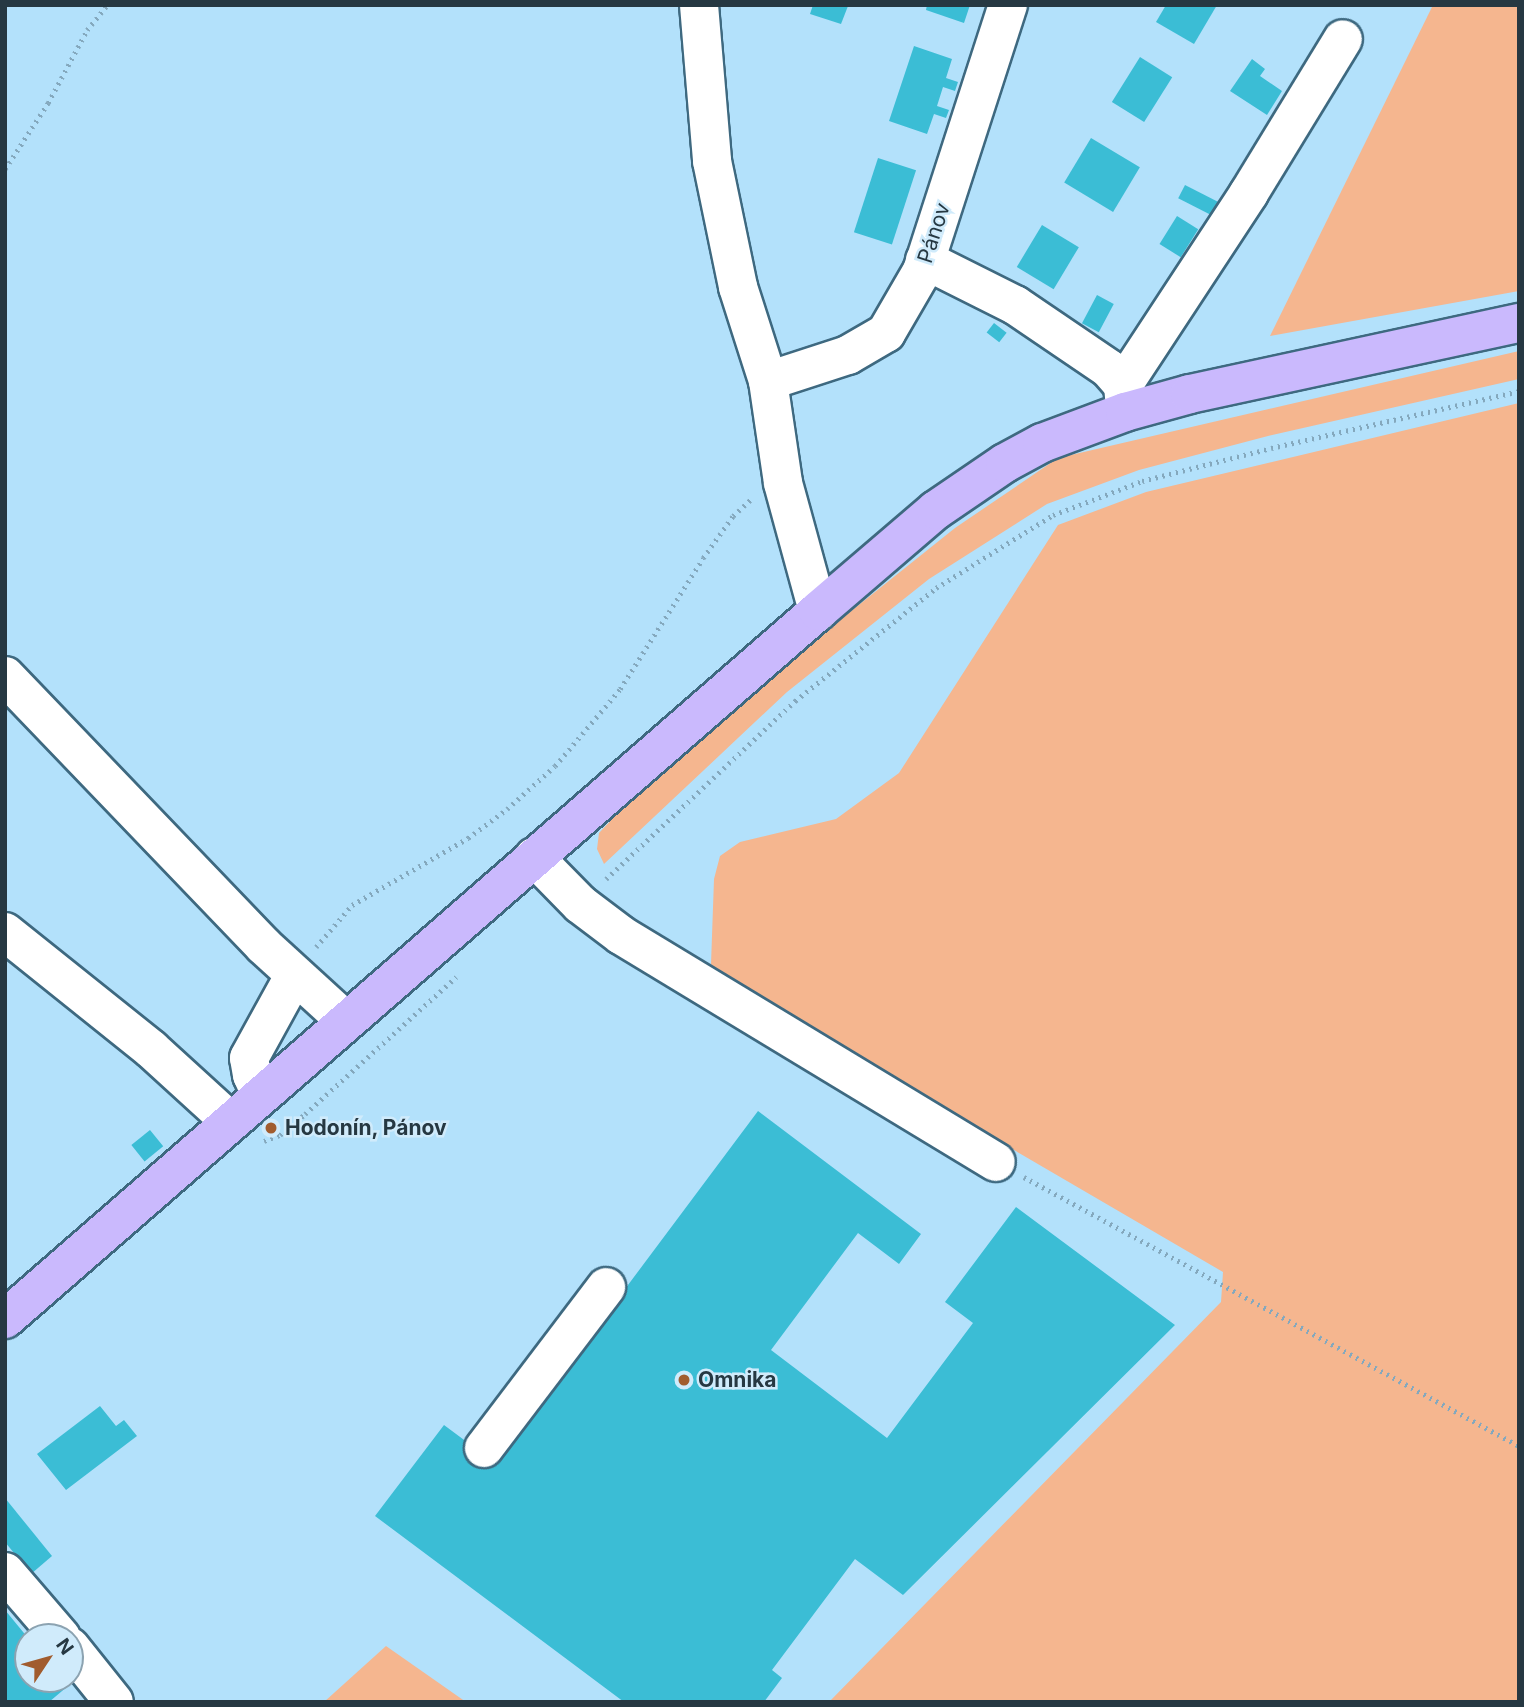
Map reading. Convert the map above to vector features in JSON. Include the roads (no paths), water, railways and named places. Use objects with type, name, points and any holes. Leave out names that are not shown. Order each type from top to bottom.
[{"type":"main road","points":[[5,1319],[818,611],[936,510],[1005,463],[1124,398],[1519,323]]},
{"type":"street","points":[[699,5],[712,161],[738,287],[768,381],[783,483],[818,611]]},
{"type":"street","name":"Pánov","points":[[768,381],[848,355],[886,333],[925,260],[1008,5]]},
{"type":"street","points":[[1124,398],[1343,38]]},
{"type":"street","points":[[925,260],[1015,305],[1109,369],[1124,398]]},
{"type":"street","points":[[5,676],[294,976],[326,1000],[346,1021]]},
{"type":"street","points":[[534,857],[580,904],[621,935],[996,1162]]},
{"type":"street","points":[[5,932],[151,1049],[231,1122]]},
{"type":"street","points":[[261,1095],[252,1076],[249,1058],[294,976]]},
{"type":"street","points":[[484,1448],[606,1287]]},
{"type":"street","points":[[5,1572],[49,1623]]},
{"type":"street","points":[[84,1664],[114,1702]]},
{"type":"place","name":"Hodonín, Pánov","points":[[271,1128]]},
{"type":"place","name":"Omnika","points":[[684,1380]]}]
